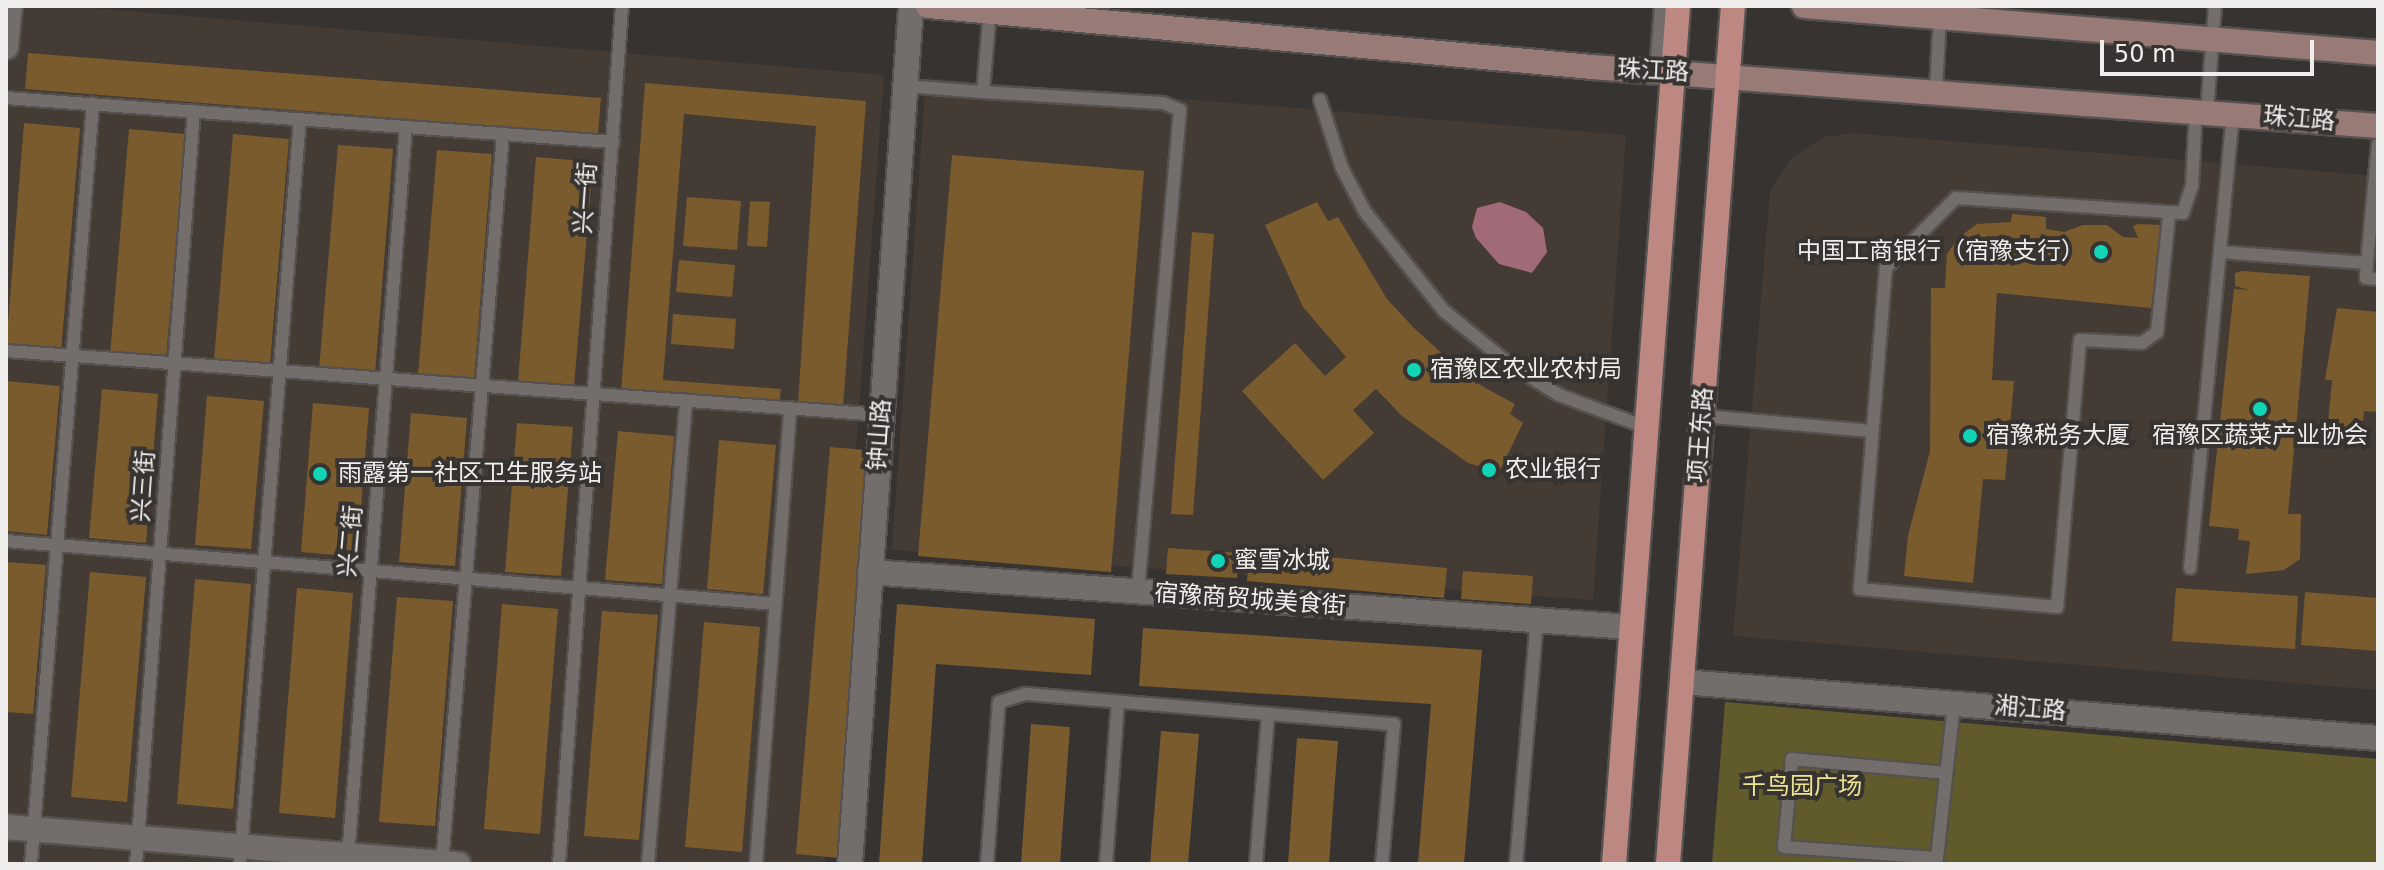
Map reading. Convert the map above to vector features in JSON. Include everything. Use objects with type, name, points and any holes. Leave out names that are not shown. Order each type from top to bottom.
[{"type":"main road","points":[[1614,864],[1630,627],[1648,428],[1665,72],[1678,6]]},
{"type":"main road","name":"项王东路","points":[[1668,864],[1733,6]]},
{"type":"street","points":[[6,47],[10,6]]},
{"type":"street","name":"钟山路","points":[[850,864],[911,6]]},
{"type":"street","name":"珠江路","points":[[928,6],[990,9],[1665,72],[1936,89],[2378,126]]},
{"type":"street","points":[[1804,6],[1940,14],[2378,53]]},
{"type":"street","name":"宿豫商贸城美食街","points":[[870,572],[1630,627]]},
{"type":"street","name":"湘江路","points":[[1683,682],[2378,738]]},
{"type":"street","points":[[6,827],[138,838],[240,855],[447,864]]},
{"type":"lane","points":[[613,142],[622,6]]},
{"type":"lane","points":[[1661,6],[1665,72]]},
{"type":"lane","points":[[2169,216],[2157,332],[2142,343],[2080,340],[2057,607],[1860,589],[1870,431],[1886,268],[1956,198],[2169,216],[2183,213],[2190,203],[2215,6]]},
{"type":"lane","points":[[983,92],[990,9]]},
{"type":"lane","points":[[1936,89],[1940,14]]},
{"type":"lane","points":[[905,86],[1163,103],[1180,110],[1138,591]]},
{"type":"lane","name":"兴一街","points":[[6,98],[613,142],[559,864]]},
{"type":"lane","points":[[1320,100],[1342,168],[1365,212],[1444,311],[1508,363],[1559,395],[1648,428]]},
{"type":"lane","points":[[31,864],[93,104]]},
{"type":"lane","name":"兴三街","points":[[136,864],[194,111]]},
{"type":"lane","points":[[2190,568],[2233,114]]},
{"type":"lane","points":[[240,855],[300,119]]},
{"type":"lane","name":"兴二街","points":[[348,860],[406,127]]},
{"type":"lane","points":[[447,864],[466,579],[503,134]]},
{"type":"lane","points":[[2378,145],[2366,278],[2378,279]]},
{"type":"lane","points":[[2220,252],[2367,263]]},
{"type":"lane","points":[[6,351],[882,415]]},
{"type":"lane","points":[[648,864],[686,401]]},
{"type":"lane","points":[[756,864],[790,408]]},
{"type":"lane","points":[[1703,416],[1870,431]]},
{"type":"lane","points":[[6,541],[775,604]]},
{"type":"lane","points":[[1516,864],[1537,621]]},
{"type":"lane","points":[[987,864],[999,702],[1026,694],[1394,724],[1382,864]]},
{"type":"lane","points":[[1106,864],[1118,702]]},
{"type":"lane","points":[[1946,773],[1792,759],[1784,847],[1937,858],[1954,703]]},
{"type":"lane","points":[[1256,864],[1268,714]]},
{"type":"shaded area","points":[[6,6],[70,6],[884,75],[825,864],[6,864]]},
{"type":"shaded area","points":[[926,78],[1626,135],[1593,600],[892,550]]},
{"type":"shaded area","name":"宿豫税务大厦","points":[[1854,133],[2378,176],[2378,690],[1733,636],[1770,191],[1791,158],[1824,137]]},
{"type":"shaded area","points":[[1500,202],[1526,212],[1543,228],[1547,252],[1532,273],[1499,264],[1476,238],[1472,227],[1477,208]]},
{"type":"green space","name":"千鸟园广场","points":[[1725,702],[2378,759],[2378,864],[1712,864]]},
{"type":"building","points":[[28,53],[601,98],[598,134],[25,89]]},
{"type":"building","points":[[645,83],[866,101],[843,407],[798,404],[816,126],[684,114],[663,380],[781,389],[779,404],[621,392]]},
{"type":"building","points":[[24,123],[80,128],[61,352],[6,348]]},
{"type":"building","points":[[129,129],[185,134],[166,359],[110,355]]},
{"type":"building","points":[[233,134],[289,139],[270,364],[214,360]]},
{"type":"building","points":[[338,145],[393,149],[375,374],[319,370]]},
{"type":"building","points":[[437,150],[492,154],[474,379],[418,375]]},
{"type":"building","points":[[952,155],[1144,171],[1111,572],[918,556]]},
{"type":"building","points":[[536,157],[593,162],[574,386],[518,382]]},
{"type":"building","points":[[687,197],[741,201],[737,250],[683,246]]},
{"type":"building","points":[[750,201],[770,202],[767,247],[747,246]]},
{"type":"building","points":[[1317,202],[1328,221],[1338,217],[1387,299],[1413,327],[1471,380],[1515,404],[1510,414],[1523,423],[1499,472],[1468,463],[1402,416],[1376,389],[1353,410],[1374,433],[1323,480],[1242,391],[1295,343],[1325,376],[1346,357],[1303,307],[1265,225]]},
{"type":"building","points":[[2012,214],[2046,217],[2046,229],[2064,232],[2083,225],[2107,225],[2123,237],[2138,238],[2133,226],[2138,224],[2163,225],[2151,308],[1997,293],[1992,380],[2014,381],[2005,480],[1983,479],[1973,583],[1904,576],[1908,536],[1930,451],[1931,288],[1945,288],[1947,254],[1958,238],[1977,224],[2011,222]]},
{"type":"building","points":[[1192,232],[1214,234],[1193,515],[1171,514]]},
{"type":"building","points":[[679,260],[735,265],[732,297],[676,292]]},
{"type":"building","points":[[2235,273],[2310,276],[2288,514],[2301,514],[2300,559],[2284,570],[2246,574],[2250,541],[2238,540],[2239,529],[2209,526],[2234,289],[2250,290],[2235,286]]},
{"type":"building","points":[[2337,308],[2378,312],[2378,412],[2364,411],[2362,435],[2327,433],[2332,380],[2325,380]]},
{"type":"building","points":[[673,314],[736,319],[734,349],[671,344]]},
{"type":"building","points":[[6,381],[60,386],[47,535],[6,531]]},
{"type":"building","points":[[102,389],[158,394],[146,543],[89,538]]},
{"type":"building","points":[[207,396],[264,401],[251,549],[195,545]]},
{"type":"building","points":[[313,403],[369,408],[357,557],[301,552]]},
{"type":"building","points":[[411,413],[467,418],[455,566],[399,562]]},
{"type":"building","points":[[517,423],[573,427],[561,576],[505,572]]},
{"type":"building","points":[[618,431],[674,436],[662,584],[605,580]]},
{"type":"building","points":[[719,440],[776,445],[763,594],[707,589]]},
{"type":"building","points":[[830,447],[867,450],[856,581],[862,581],[839,858],[796,854]]},
{"type":"building","points":[[1168,548],[1239,553],[1237,578],[1166,574]]},
{"type":"building","points":[[1250,550],[1447,568],[1444,598],[1247,581]]},
{"type":"building","points":[[6,562],[46,565],[33,714],[6,712]]},
{"type":"building","points":[[1463,571],[1533,576],[1531,604],[1461,599]]},
{"type":"building","points":[[90,572],[146,577],[127,802],[71,797]]},
{"type":"building","points":[[195,579],[251,584],[233,809],[177,804]]},
{"type":"building","points":[[297,588],[353,593],[335,818],[279,813]]},
{"type":"building","points":[[2176,588],[2298,596],[2295,649],[2172,641]]},
{"type":"building","points":[[2305,592],[2378,598],[2378,651],[2301,645]]},
{"type":"building","points":[[397,597],[453,601],[435,826],[379,822]]},
{"type":"building","points":[[502,604],[558,609],[540,834],[484,829]]},
{"type":"building","points":[[897,604],[1095,619],[1091,675],[936,664],[922,864],[879,864]]},
{"type":"building","points":[[602,611],[658,615],[639,840],[584,836]]},
{"type":"building","points":[[704,622],[760,627],[742,852],[685,847]]},
{"type":"building","points":[[1143,628],[1482,650],[1464,864],[1418,864],[1431,704],[1139,686]]},
{"type":"building","points":[[1031,724],[1070,727],[1060,864],[1021,864]]},
{"type":"building","points":[[1161,731],[1199,734],[1188,864],[1150,864]]},
{"type":"building","points":[[1297,738],[1338,741],[1329,864],[1288,864]]},
{"type":"place","name":"中国工商银行（宿豫支行）","points":[[2101,252]]},
{"type":"place","name":"宿豫区农业农村局","points":[[1414,370]]},
{"type":"place","name":"宿豫区蔬菜产业协会","points":[[2260,409]]},
{"type":"place","name":"宿豫税务大厦","points":[[1970,436]]},
{"type":"place","name":"农业银行","points":[[1489,470]]},
{"type":"place","name":"雨露第一社区卫生服务站","points":[[320,474]]},
{"type":"place","name":"蜜雪冰城","points":[[1218,561]]}]
